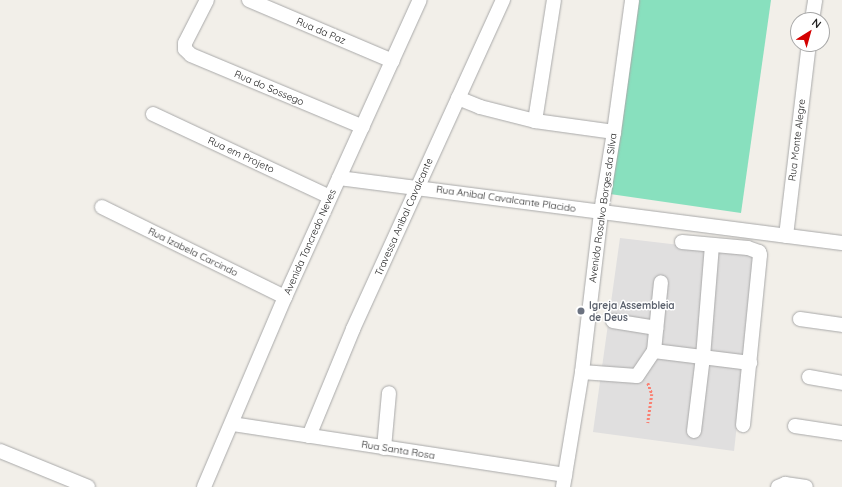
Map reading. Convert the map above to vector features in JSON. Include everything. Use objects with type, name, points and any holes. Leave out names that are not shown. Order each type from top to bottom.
[{"type":"street","name":"Rua do Sossego","points":[[207,0],[186,41],[185,49],[191,55],[363,127]]},
{"type":"street","name":"Rua da Paz","points":[[249,0],[392,61]]},
{"type":"street","name":"Avenida Tancredo Neves","points":[[204,487],[285,297],[420,0]]},
{"type":"street","name":"Travessa Anibal Cavalcante","points":[[309,436],[353,329],[416,187],[504,0]]},
{"type":"street","points":[[535,121],[554,0]]},
{"type":"street","name":"Avenida Rosalvo Borges da Silva","points":[[564,481],[588,372],[601,212],[614,132],[632,0]]},
{"type":"street","points":[[813,12],[815,0]]},
{"type":"street","name":"Rua Monte Alegre","points":[[786,236],[808,52]]},
{"type":"street","points":[[458,98],[480,107],[535,121],[614,132]]},
{"type":"street","name":"Rua em Projeto","points":[[153,114],[330,197]]},
{"type":"street","name":"Rua Anibal Cavalcante Placido","points":[[339,178],[601,212]]},
{"type":"street","name":"Rua Izabela Carcindo","points":[[102,207],[285,297]]},
{"type":"street","points":[[601,212],[842,243]]},
{"type":"street","points":[[682,242],[748,248],[759,252],[760,255],[750,364],[743,425]]},
{"type":"street","points":[[694,431],[703,357],[712,245]]},
{"type":"street","points":[[588,372],[637,376],[654,351],[661,282]]},
{"type":"street","points":[[800,319],[842,325]]},
{"type":"street","points":[[613,321],[656,328]]},
{"type":"street","points":[[654,351],[750,364]]},
{"type":"street","points":[[809,378],[842,383]]},
{"type":"street","points":[[384,448],[389,393]]},
{"type":"street","name":"Rua Santa Rosa","points":[[232,424],[384,448],[564,481]]},
{"type":"street","points":[[795,426],[842,433]]},
{"type":"street","points":[[0,451],[88,487]]},
{"type":"street","points":[[778,487],[785,484],[806,487]]},
{"type":"path","points":[[637,376],[647,381],[652,394],[648,423]]},
{"type":"shaded area","points":[[620,238],[756,254],[734,451],[593,432]]},
{"type":"green space","points":[[638,0],[771,0],[741,213],[610,194]]},
{"type":"place","name":"Igreja Assembleia de Deus","points":[[581,311]]}]
